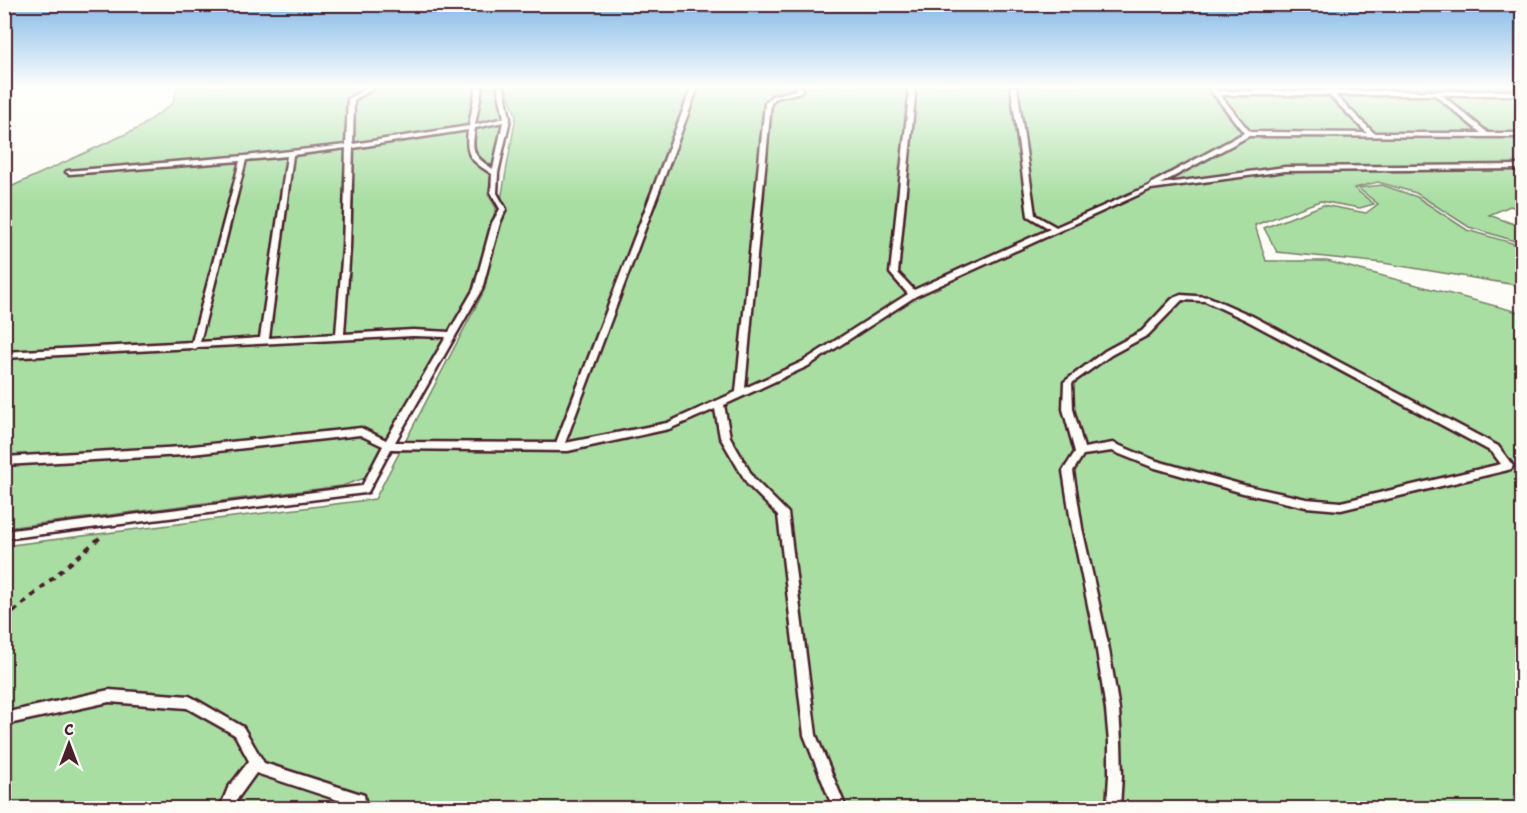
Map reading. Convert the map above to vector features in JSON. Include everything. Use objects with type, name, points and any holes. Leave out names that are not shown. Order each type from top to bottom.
[{"type":"lane","points":[[340,338],[348,260],[350,125]]},
{"type":"lane","points":[[471,125],[469,143],[475,160],[495,173]]},
{"type":"lane","points":[[69,172],[290,155],[485,125]]},
{"type":"lane","points":[[4,534],[365,489],[478,289],[496,223],[503,209],[494,193],[495,173],[506,125]]},
{"type":"lane","points":[[559,447],[681,125]]},
{"type":"lane","points":[[740,394],[766,125]]},
{"type":"lane","points":[[909,125],[894,273],[914,294]]},
{"type":"lane","points":[[1019,125],[1032,216],[1055,229]]},
{"type":"lane","points":[[1241,125],[1248,134]]},
{"type":"lane","points":[[1363,125],[1373,135]]},
{"type":"lane","points":[[1475,125],[1487,135]]},
{"type":"lane","points":[[4,461],[183,451],[361,431],[388,445],[559,447],[669,426],[805,364],[914,294],[1149,187],[1248,134],[1522,135]]},
{"type":"lane","points":[[264,342],[290,155]]},
{"type":"lane","points":[[195,346],[243,160]]},
{"type":"lane","points":[[1149,187],[1285,169],[1522,167]]},
{"type":"lane","points":[[1080,452],[1113,447],[1155,464],[1243,489],[1306,503],[1341,506],[1508,466],[1495,449],[1249,318],[1206,299],[1181,297],[1145,333],[1108,353],[1068,382],[1068,409],[1080,452],[1068,471],[1080,544],[1105,657],[1118,770],[1113,808]]},
{"type":"lane","points":[[4,355],[413,333],[451,335]]},
{"type":"lane","points":[[719,403],[725,437],[751,482],[783,513],[810,735],[839,808]]},
{"type":"lane","points":[[4,719],[109,696],[189,702],[239,731],[260,768],[359,800],[360,808]]},
{"type":"lane","points":[[226,808],[233,793],[256,762]]},
{"type":"path","points":[[4,620],[120,520]]},
{"type":"green space","points":[[143,125],[501,125],[488,194],[496,208],[472,289],[365,478],[342,486],[5,528],[4,190]]},
{"type":"green space","points":[[514,125],[1522,125],[1522,210],[1510,206],[1489,215],[1522,227],[1515,241],[1469,227],[1416,193],[1378,182],[1354,188],[1374,204],[1360,208],[1320,201],[1255,225],[1266,261],[1327,261],[1522,313],[1522,808],[5,808],[4,546],[375,499],[485,289]]},
{"type":"green space","points":[[1382,185],[1417,197],[1467,230],[1515,244],[1522,236],[1522,286],[1383,263],[1277,252],[1264,228],[1323,205],[1366,213],[1378,204],[1358,188]]}]
